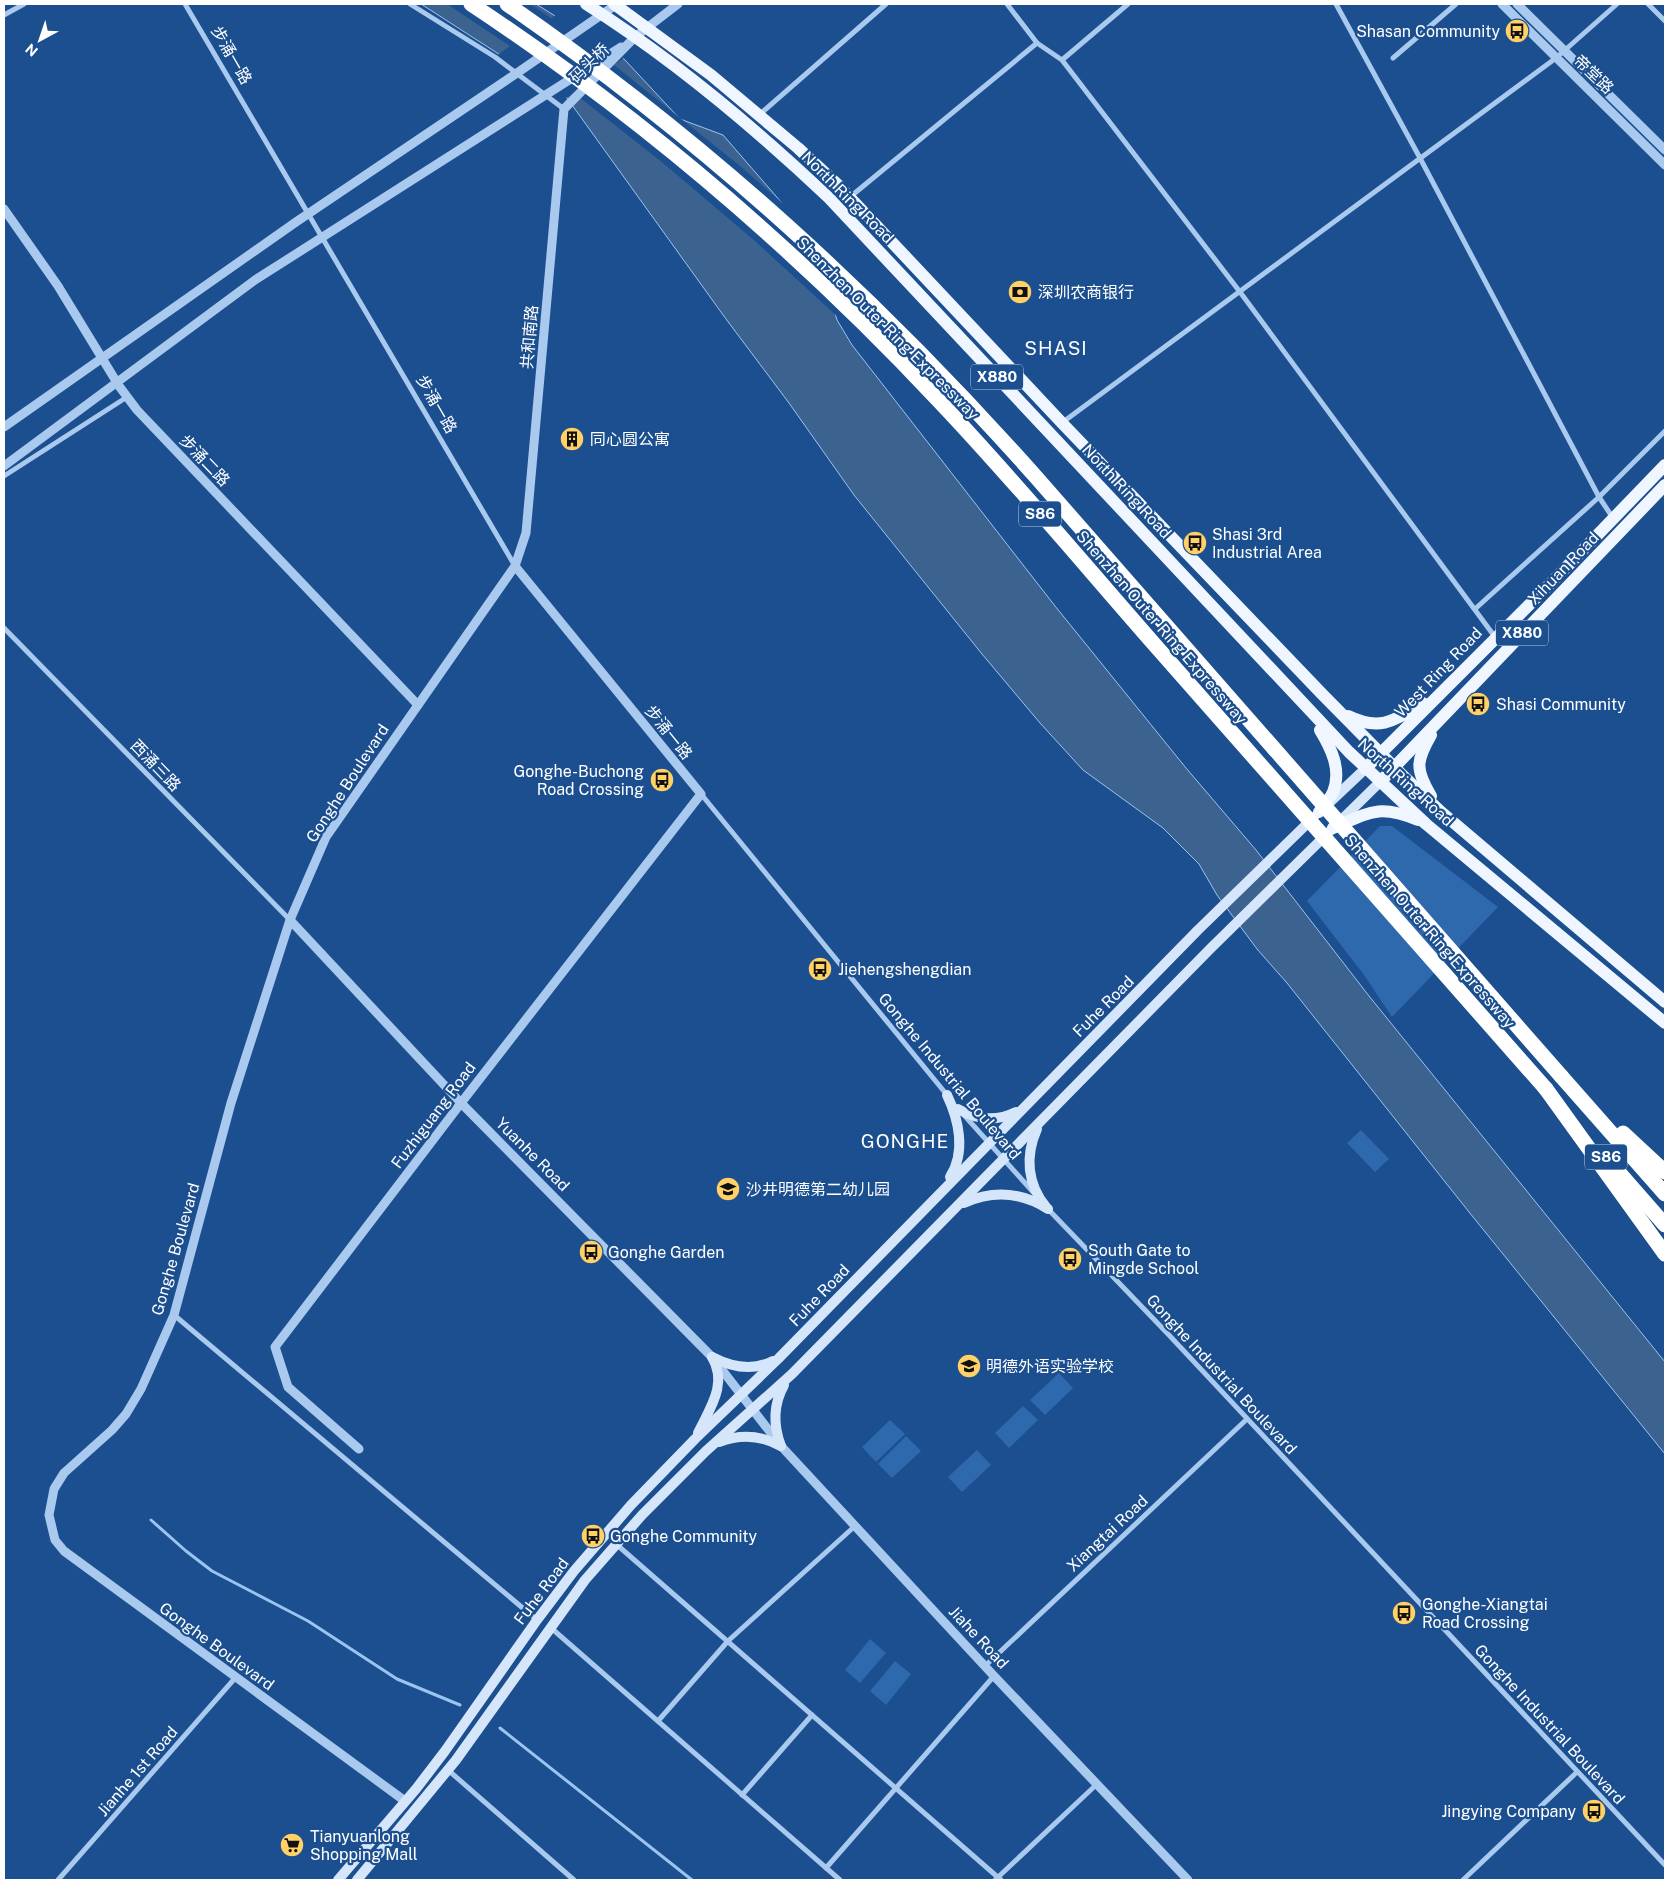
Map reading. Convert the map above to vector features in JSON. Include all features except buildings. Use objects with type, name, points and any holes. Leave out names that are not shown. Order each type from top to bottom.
[{"type":"highway","name":"Shenzhen Outer Ring Expressway","points":[[471,4],[576,78],[672,152],[809,272],[896,356],[992,458],[1665,1225]]},
{"type":"highway","name":"Shenzhen Outer Ring Expressway","points":[[507,4],[602,72],[718,164],[823,257],[911,342],[1007,444],[1665,1194]]},
{"type":"highway","points":[[1561,1076],[1665,1172]]},
{"type":"highway","points":[[1546,1089],[1665,1254]]},
{"type":"main road","name":"North Ring Road","points":[[586,4],[636,37],[701,87],[830,198],[1307,709],[1365,768],[1426,824],[1665,1023]]},
{"type":"main road","name":"North Ring Road","points":[[616,4],[759,115],[798,148],[850,197],[1062,423],[1394,767],[1440,811],[1665,1002]]},
{"type":"main road","name":"West Ring Road","points":[[1365,768],[1665,465]]},
{"type":"main road","name":"Xihuan Road","points":[[1380,782],[1665,485]]},
{"type":"main road","points":[[1338,711],[1358,721],[1382,724],[1397,719],[1440,692]]},
{"type":"main road","points":[[1307,709],[1329,745],[1336,768],[1333,792],[1319,812]]},
{"type":"main road","points":[[1440,811],[1423,782],[1418,767],[1421,752],[1441,717]]},
{"type":"main road","name":"Fuhe Road","points":[[338,1880],[445,1751],[537,1620],[606,1533],[695,1439],[778,1359],[1198,930],[1280,848],[1365,768]]},
{"type":"main road","name":"Fuhe Road","points":[[357,1880],[448,1770],[550,1627],[585,1580],[616,1544],[673,1483],[792,1374],[1214,945],[1380,782]]},
{"type":"main road","points":[[1333,828],[1368,813],[1382,810],[1396,812],[1426,824]]},
{"type":"main road","points":[[939,1194],[955,1168],[959,1147],[958,1125],[947,1095]]},
{"type":"main road","points":[[958,1109],[974,1117],[991,1119],[1007,1116],[1027,1104]]},
{"type":"main road","points":[[1042,1120],[1033,1137],[1029,1166],[1033,1185],[1048,1209]]},
{"type":"main road","points":[[955,1208],[982,1196],[1012,1194],[1031,1200],[1048,1209]]},
{"type":"main road","points":[[712,1357],[726,1364],[742,1367],[760,1366],[778,1359]]},
{"type":"main road","points":[[695,1439],[718,1389],[719,1373],[712,1357]]},
{"type":"main road","points":[[781,1446],[775,1425],[777,1402],[786,1382],[792,1374]]},
{"type":"main road","points":[[712,1446],[726,1440],[741,1437],[762,1438],[781,1446]]},
{"type":"street","points":[[4,15],[24,4]]},
{"type":"street","name":"步涌一路","points":[[185,4],[515,566],[701,794]]},
{"type":"street","points":[[410,4],[495,57],[564,109]]},
{"type":"street","points":[[4,427],[308,214],[616,4]]},
{"type":"street","points":[[4,466],[255,280],[624,45],[678,4]]},
{"type":"street","points":[[759,115],[886,4]]},
{"type":"street","points":[[1006,4],[1037,43],[1062,60],[1240,292],[1495,637]]},
{"type":"street","points":[[1062,60],[1128,4]]},
{"type":"street","points":[[1336,4],[1420,158],[1599,497],[1613,518]]},
{"type":"street","points":[[1393,58],[1456,4]]},
{"type":"street","name":"帝堂路","points":[[1502,4],[1665,165]]},
{"type":"street","name":"帝堂路","points":[[1517,4],[1665,150]]},
{"type":"street","points":[[1062,423],[1556,58],[1617,4]]},
{"type":"street","points":[[1648,4],[1665,21]]},
{"type":"street","name":"码头桥","points":[[564,109],[636,37]]},
{"type":"street","points":[[850,197],[1037,43]]},
{"type":"street","name":"共和南路","points":[[515,566],[526,533],[564,109]]},
{"type":"street","name":"步涌二路","points":[[4,209],[58,286],[136,410],[418,705]]},
{"type":"street","points":[[4,476],[127,397]]},
{"type":"street","points":[[1475,610],[1599,497],[1665,431]]},
{"type":"street","name":"Gonghe Boulevard","points":[[405,1801],[64,1551],[55,1540],[49,1515],[54,1490],[64,1474],[112,1430],[126,1414],[141,1389],[174,1314],[231,1102],[290,920],[326,837],[515,566]]},
{"type":"street","name":"西涌三路","points":[[4,628],[290,920]]},
{"type":"street","name":"Gonghe Industrial Boulevard","points":[[701,794],[958,1109],[1048,1209],[1665,1865]]},
{"type":"street","name":"Fuzhiguang Road","points":[[360,1449],[288,1387],[275,1347],[461,1103],[701,794]]},
{"type":"street","name":"Yuanhe Road","points":[[290,920],[461,1103],[712,1357],[753,1410]]},
{"type":"street","points":[[174,1314],[537,1620]]},
{"type":"street","name":"Jiahe Road","points":[[753,1410],[781,1446],[855,1526],[994,1676],[1188,1880]]},
{"type":"street","name":"Xiangtai Road","points":[[985,1666],[1247,1419]]},
{"type":"street","points":[[658,1721],[728,1641],[855,1526]]},
{"type":"street","points":[[616,1544],[998,1879],[1097,1784]]},
{"type":"street","points":[[550,1627],[840,1880]]},
{"type":"street","points":[[826,1868],[994,1676]]},
{"type":"street","name":"Jianhe 1st Road","points":[[58,1880],[236,1677]]},
{"type":"street","points":[[742,1795],[812,1715]]},
{"type":"street","points":[[448,1770],[574,1880]]},
{"type":"street","points":[[1462,1880],[1577,1772]]},
{"type":"shaded area","points":[[421,4],[536,4],[624,59],[680,119],[723,135],[814,240],[837,320],[852,345],[1055,606],[1186,768],[1256,850],[1369,996],[1665,1362],[1665,1454],[1287,983],[1257,949],[1217,895],[1199,864],[1163,828],[1083,770],[1040,723],[982,654],[854,495],[567,98]]},
{"type":"shaded area","points":[[1380,826],[1392,826],[1498,907],[1392,1017],[1364,975],[1307,901]]},
{"type":"shaded area","points":[[1361,1130],[1389,1159],[1375,1172],[1347,1143]]},
{"type":"shaded area","points":[[1059,1373],[1073,1388],[1045,1415],[1030,1400]]},
{"type":"shaded area","points":[[1023,1406],[1038,1420],[1009,1448],[995,1433]]},
{"type":"shaded area","points":[[890,1420],[905,1434],[876,1462],[862,1447]]},
{"type":"shaded area","points":[[906,1436],[921,1451],[892,1478],[878,1464]]},
{"type":"shaded area","points":[[977,1450],[991,1465],[962,1492],[948,1477]]},
{"type":"shaded area","points":[[870,1639],[886,1653],[860,1683],[845,1670]]},
{"type":"shaded area","points":[[895,1661],[911,1674],[886,1705],[870,1691]]},
{"type":"pier","points":[[447,4],[530,4],[551,18],[557,14],[625,57],[614,65],[740,166],[794,213],[816,238],[839,318],[755,241],[663,163],[574,93],[564,99],[498,55],[510,46]]},
{"type":"waterway","points":[[151,1520],[212,1571],[308,1621],[397,1679],[460,1705]]},
{"type":"waterway","points":[[500,1728],[692,1880]]},
{"type":"place","name":"Shasan Community","points":[[1517,31]]},
{"type":"place","name":"深圳农商银行","points":[[1020,292]]},
{"type":"place","name":"同心圆公寓","points":[[572,439]]},
{"type":"place","name":"Shasi 3rd Industrial Area","points":[[1195,543]]},
{"type":"place","name":"Shasi Community","points":[[1478,704]]},
{"type":"place","name":"Gonghe-Buchong Road Crossing","points":[[662,780]]},
{"type":"place","name":"Jiehengshengdian","points":[[820,969]]},
{"type":"place","name":"沙井明德第二幼儿园","points":[[728,1189]]},
{"type":"place","name":"Gonghe Garden","points":[[591,1252]]},
{"type":"place","name":"South Gate to Mingde School","points":[[1070,1259]]},
{"type":"place","name":"明德外语实验学校","points":[[969,1366]]},
{"type":"place","name":"Gonghe Community","points":[[593,1536]]},
{"type":"place","name":"Gonghe-Xiangtai Road Crossing","points":[[1404,1613]]},
{"type":"place","name":"Jingying Company","points":[[1594,1811]]},
{"type":"place","name":"Tianyuanlong Shopping Mall","points":[[292,1845]]},
{"type":"district","name":"SHASI","points":[[1056,348]]},
{"type":"district","name":"GONGHE","points":[[905,1141]]}]
